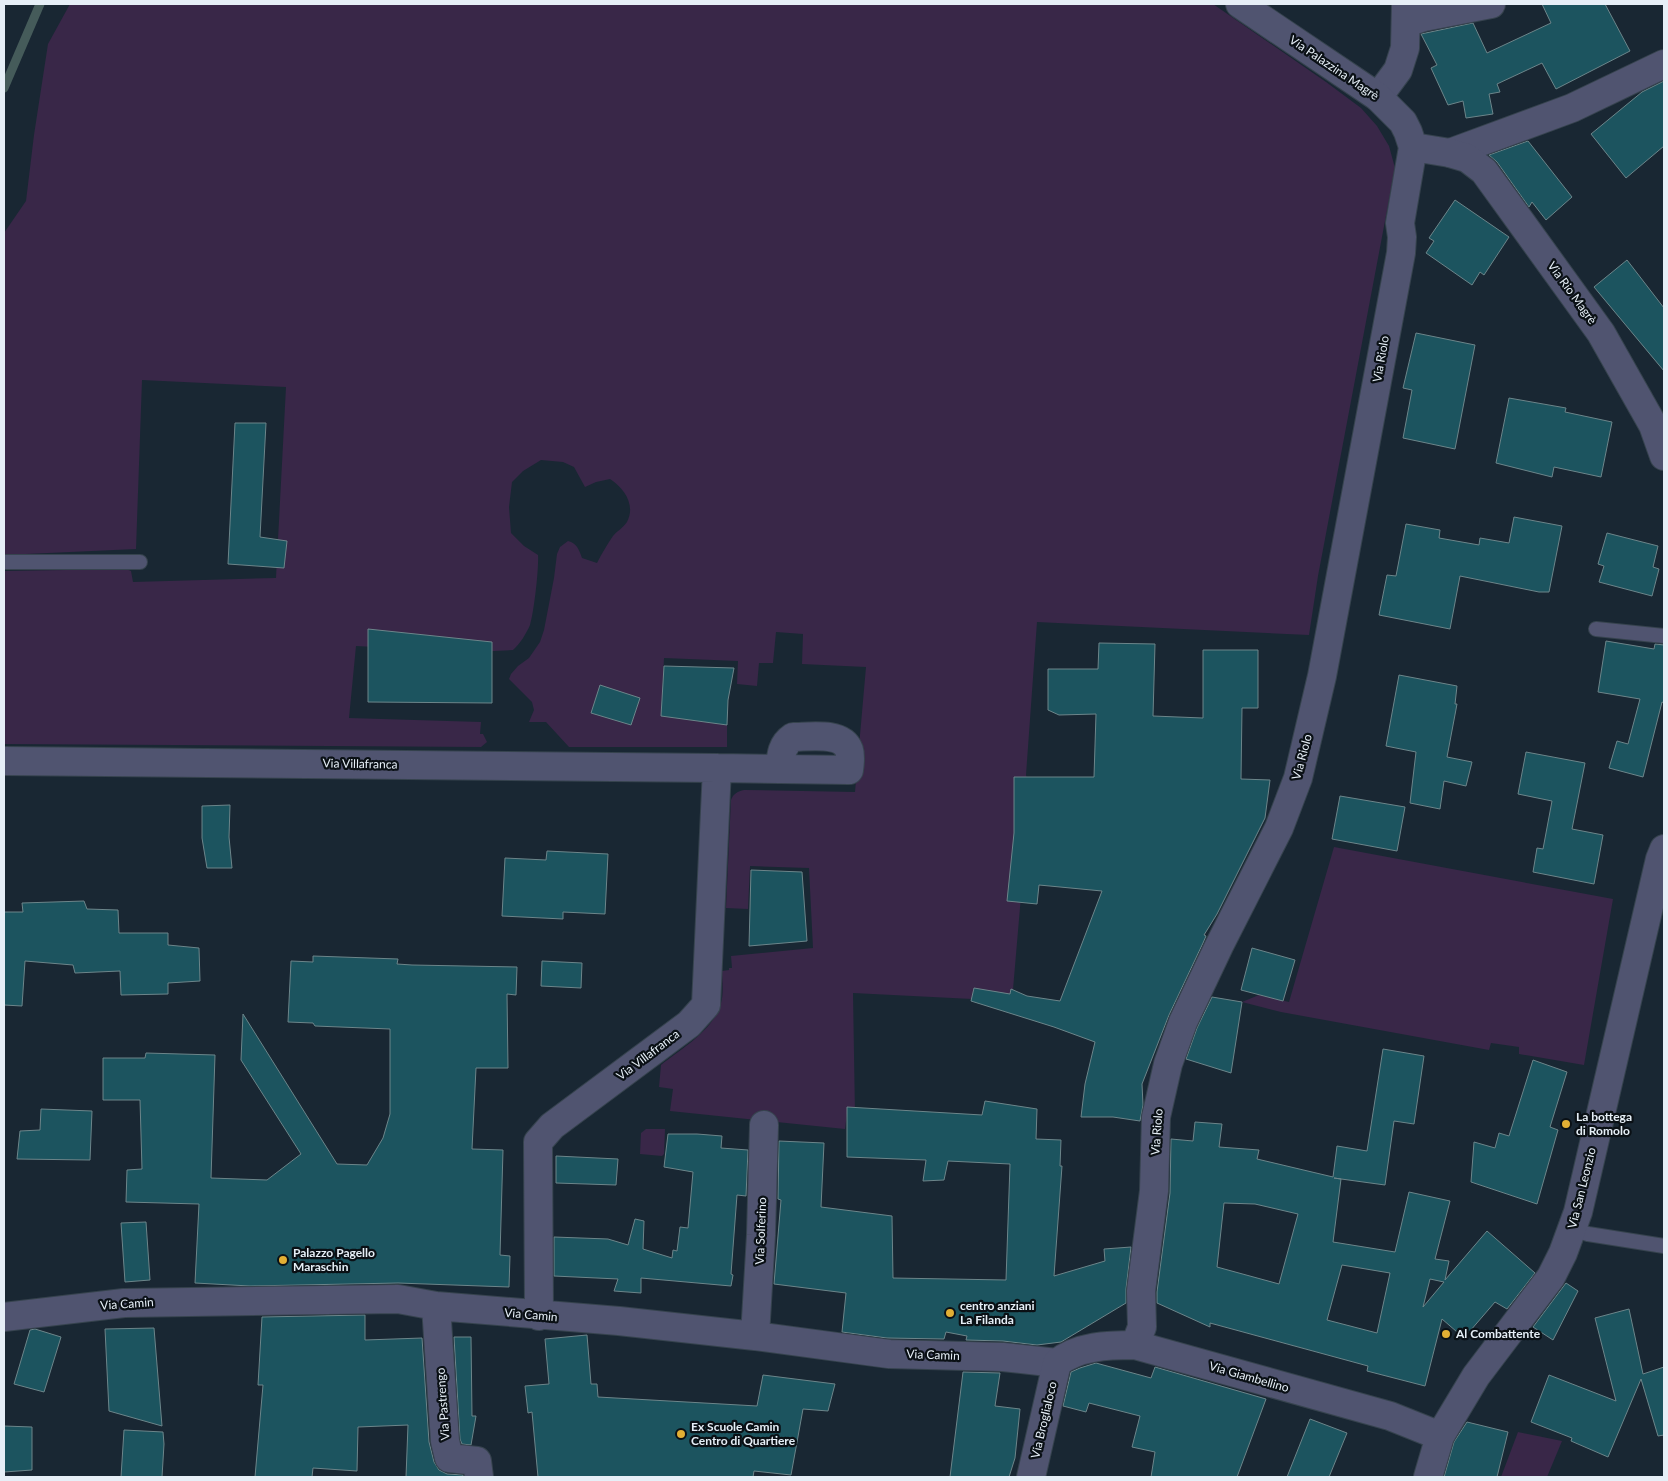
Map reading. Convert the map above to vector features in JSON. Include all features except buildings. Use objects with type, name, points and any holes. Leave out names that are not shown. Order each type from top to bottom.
[{"type":"street","name":"Via Palazzina Magrè","points":[[1240,4],[1378,97],[1403,122],[1412,147]]},
{"type":"street","points":[[1378,97],[1398,70],[1405,48],[1406,14],[1424,17],[1491,4]]},
{"type":"street","name":"Via Rio Magrè","points":[[1450,153],[1572,108],[1664,64]]},
{"type":"street","name":"Via Rio Magrè","points":[[1412,147],[1450,153],[1467,158],[1484,172],[1601,333],[1653,425],[1664,456]]},
{"type":"street","name":"Via Riolo","points":[[1135,1345],[1142,1327],[1141,1291],[1154,1191],[1156,1117],[1168,1064],[1183,1022],[1279,828],[1298,778],[1322,676],[1400,253],[1402,237],[1400,223],[1412,147]]},
{"type":"street","name":"Via Villafranca","points":[[4,761],[780,769]]},
{"type":"street","name":"Via Villafranca","points":[[539,1316],[538,1142],[552,1126],[689,1024],[706,1005],[716,768]]},
{"type":"street","name":"Via San Leonzio","points":[[1428,1477],[1440,1436],[1476,1376],[1551,1277],[1563,1253],[1582,1194],[1660,859],[1664,850]]},
{"type":"street","name":"Via Solferino","points":[[755,1336],[761,1235],[764,1125]]},
{"type":"street","name":"Via Camin","points":[[4,1318],[124,1302],[398,1299],[436,1306],[539,1316],[618,1321],[755,1336],[889,1354],[1003,1357],[1057,1363]]},
{"type":"street","name":"Via Pastrengo","points":[[436,1306],[445,1441],[449,1458],[477,1462],[479,1477]]},
{"type":"street","name":"Via Giambellino","points":[[1057,1363],[1067,1355],[1081,1351],[1106,1346],[1135,1345],[1380,1414],[1440,1436]]},
{"type":"street","name":"Via Broglialoco","points":[[1031,1477],[1057,1363]]},
{"type":"lane","points":[[4,562],[140,562]]},
{"type":"lane","points":[[1596,629],[1664,636]]},
{"type":"lane","points":[[1572,1229],[1588,1234],[1664,1246]]},
{"type":"shaded area","points":[[70,4],[1213,4],[1361,108],[1377,126],[1389,146],[1395,168],[1318,576],[1309,635],[1037,622],[1026,775],[1030,791],[1012,1001],[853,993],[855,1115],[847,1114],[845,1129],[670,1111],[673,1089],[659,1087],[661,1065],[696,1038],[717,1013],[723,991],[722,971],[732,968],[731,956],[813,948],[809,868],[750,866],[748,909],[726,908],[731,800],[736,793],[744,790],[855,792],[866,667],[802,664],[803,634],[776,632],[773,663],[759,663],[757,686],[737,684],[738,661],[664,658],[661,716],[727,725],[727,747],[569,747],[546,722],[529,722],[534,710],[532,702],[509,679],[518,666],[529,658],[540,642],[560,547],[568,541],[574,543],[582,558],[597,563],[613,536],[627,522],[630,509],[627,497],[620,487],[610,479],[585,487],[574,467],[563,462],[541,460],[523,471],[512,482],[509,507],[511,533],[524,546],[538,555],[532,619],[523,639],[513,650],[473,652],[356,646],[349,718],[481,722],[480,734],[483,734],[487,742],[481,747],[4,744],[4,571],[126,569],[131,571],[133,582],[276,578],[286,387],[142,380],[136,549],[4,555],[4,233],[26,201],[48,44]]},
{"type":"shaded area","points":[[1334,847],[1613,899],[1584,1065],[1519,1054],[1519,1047],[1491,1043],[1489,1050],[1281,1012],[1242,1002],[1259,995],[1289,1002]]},
{"type":"shaded area","points":[[646,1129],[665,1129],[664,1154],[662,1156],[640,1154],[641,1133]]},
{"type":"shaded area","points":[[1518,1432],[1562,1441],[1547,1477],[1501,1477]]},
{"type":"waterway","points":[[4,88],[40,4]]},
{"type":"place","name":"La bottega di Romolo","points":[[1566,1124]]},
{"type":"place","name":"Palazzo Pagello Maraschin","points":[[283,1260]]},
{"type":"place","name":"centro anziani La Filanda","points":[[950,1313]]},
{"type":"place","name":"Al Combattente","points":[[1446,1334]]},
{"type":"place","name":"Ex Scuole Camin Centro di Quartiere","points":[[681,1434]]}]
